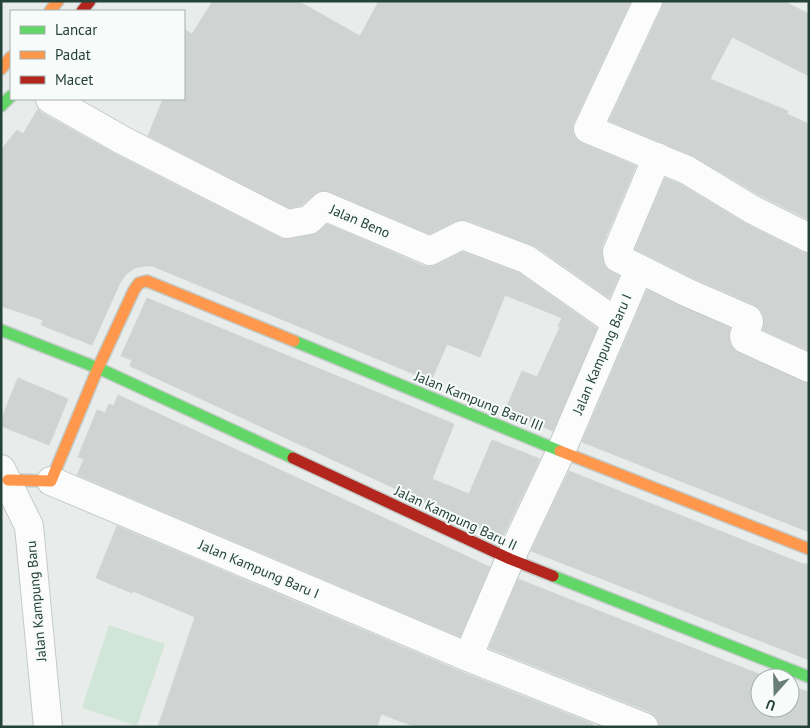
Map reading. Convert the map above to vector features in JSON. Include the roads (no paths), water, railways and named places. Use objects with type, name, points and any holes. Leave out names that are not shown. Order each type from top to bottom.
[{"type":"street","points":[[648,1],[588,127],[589,130],[694,174],[753,210],[809,238]]},
{"type":"street","points":[[1,69],[10,58]]},
{"type":"street","points":[[1,106],[10,93]]},
{"type":"street","name":"Jalan Beno","points":[[52,100],[122,140],[287,224],[309,220],[324,206],[430,251],[462,235],[526,259],[616,322]]},
{"type":"street","points":[[657,157],[637,200],[617,252],[618,258],[686,292],[748,319],[745,339],[809,368]]},
{"type":"street","name":"Jalan Kampung Baru I","points":[[468,658],[510,560],[561,451],[639,269]]},
{"type":"street","name":"Jalan Kampung Baru III","points":[[98,368],[134,290],[143,281],[152,282],[561,451],[809,549]]},
{"type":"street","points":[[1,330],[98,368],[51,481]]},
{"type":"street","name":"Jalan Kampung Baru II","points":[[98,368],[510,560],[809,677]]},
{"type":"street","name":"Jalan Kampung Baru","points":[[5,474],[51,481]]},
{"type":"street","name":"Jalan Kampung Baru","points":[[5,474],[29,526],[48,727]]},
{"type":"street","name":"Jalan Kampung Baru I","points":[[51,481],[468,658],[644,727]]}]
